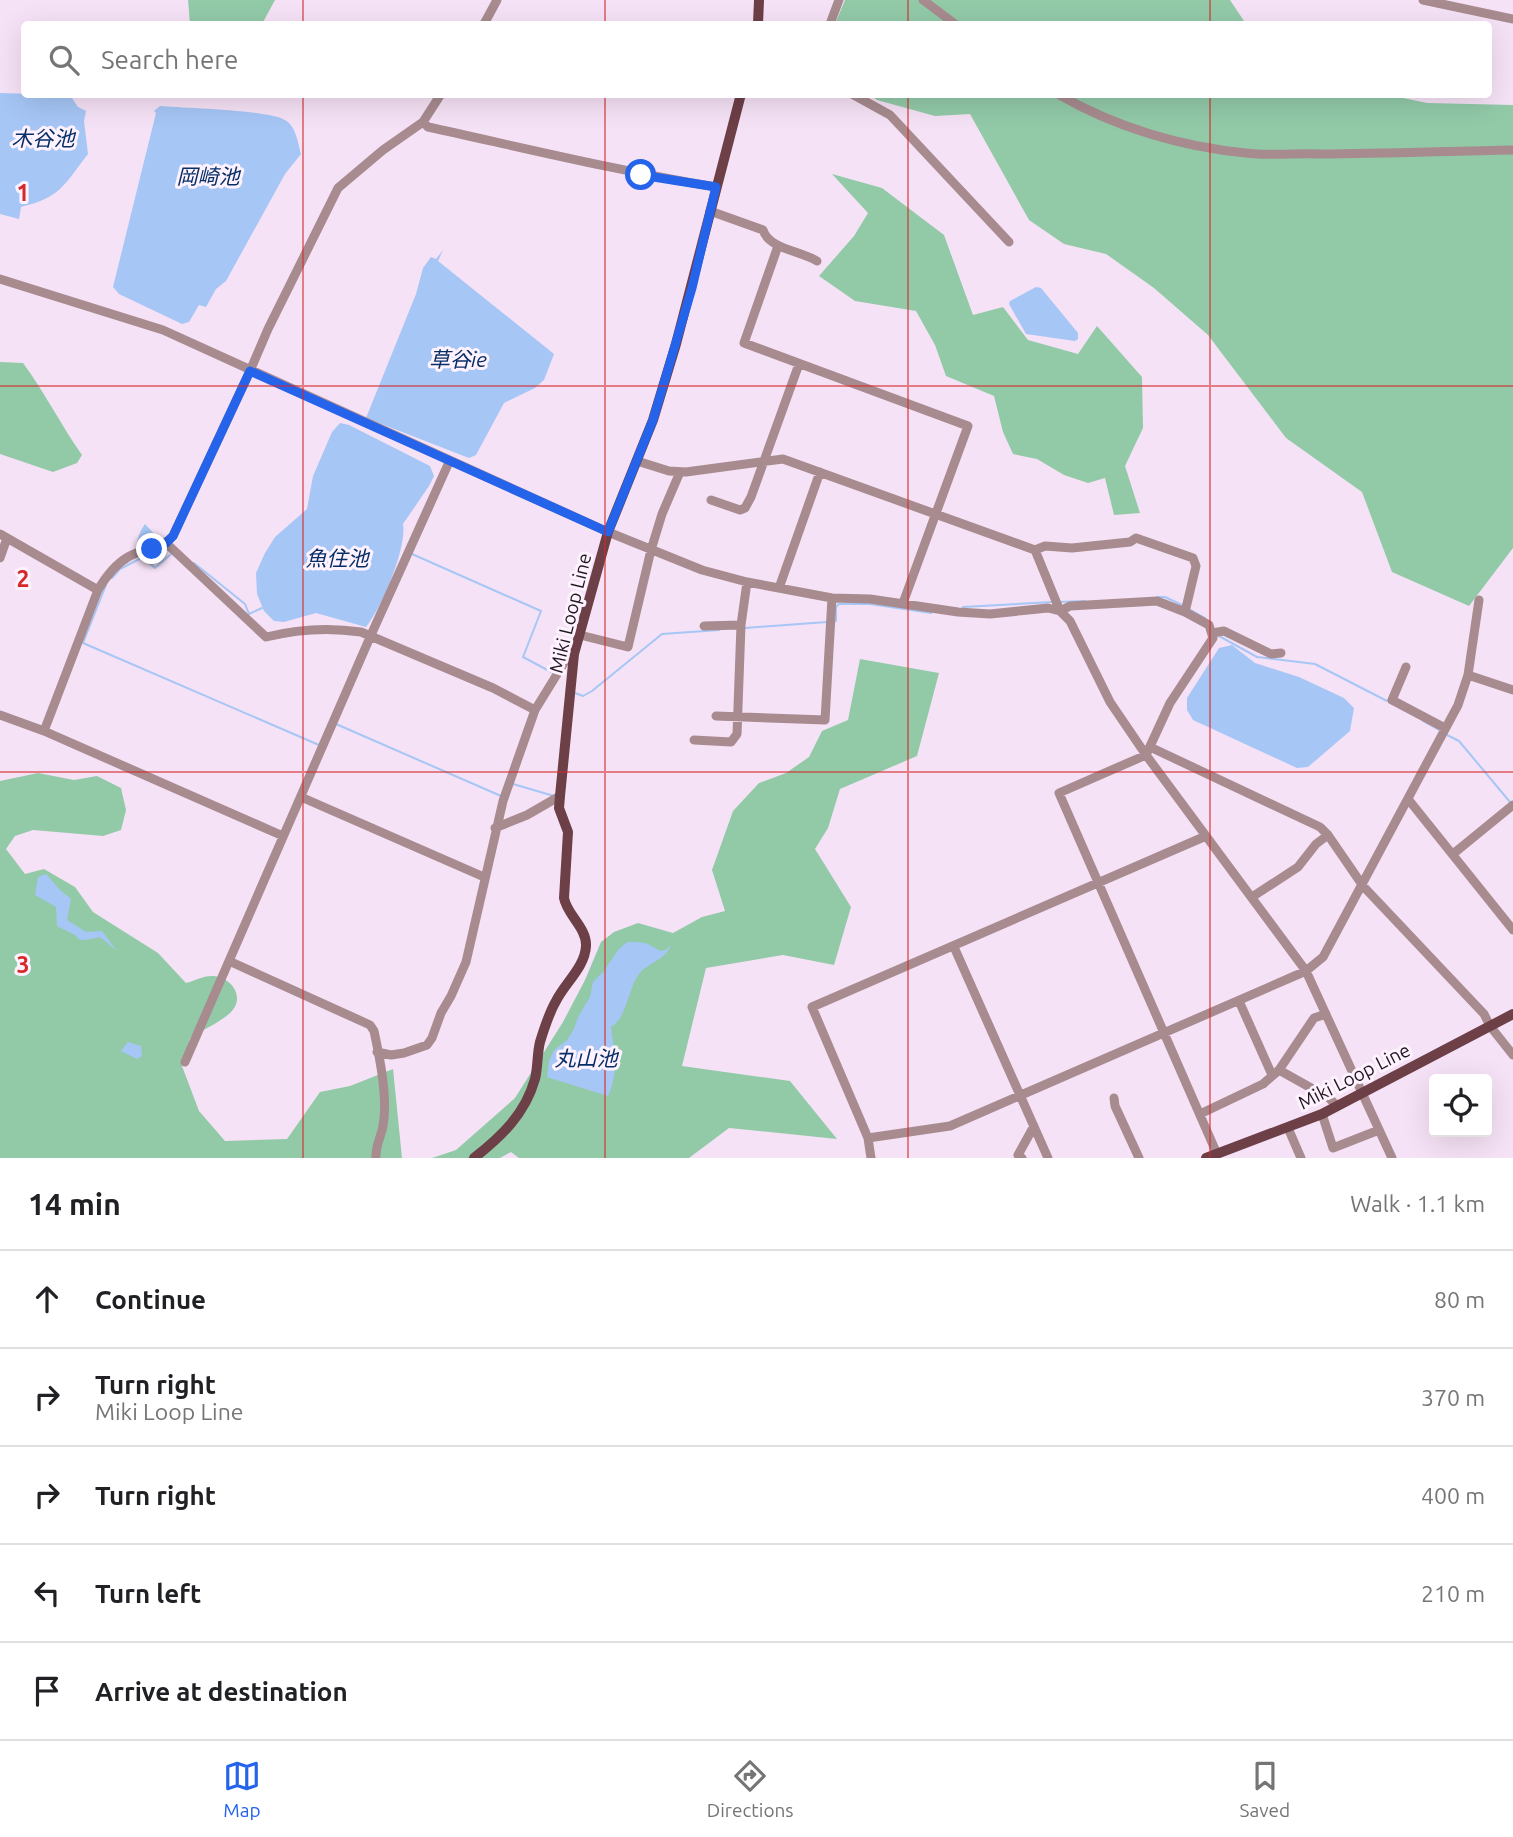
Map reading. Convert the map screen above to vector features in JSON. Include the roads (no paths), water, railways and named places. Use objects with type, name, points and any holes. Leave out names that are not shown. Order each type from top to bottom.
[{"type":"main road","points":[[758,21],[759,0]]},
{"type":"main road","name":"Miki Loop Line","points":[[474,1158],[507,1130],[528,1100],[535,1077],[540,1042],[555,1003],[584,960],[587,943],[566,908],[564,898],[568,832],[559,808],[574,654],[608,532],[653,420],[679,333],[740,98]]},
{"type":"main road","name":"Miki Loop Line","points":[[1206,1158],[1322,1114],[1513,1014]]},
{"type":"street","points":[[486,21],[497,0]]},
{"type":"street","points":[[831,21],[839,0]]},
{"type":"street","points":[[923,0],[951,21]]},
{"type":"street","points":[[1423,0],[1513,19]]},
{"type":"street","points":[[44,731],[105,578],[128,557],[166,543],[173,536],[268,329],[338,188],[383,149],[423,122],[438,98]]},
{"type":"street","points":[[859,98],[890,115],[1009,243]]},
{"type":"street","points":[[1065,98],[1076,105],[1152,134],[1205,147],[1247,153],[1376,154],[1513,150]]},
{"type":"street","points":[[423,122],[428,127],[563,158],[641,175],[716,187]]},
{"type":"street","points":[[710,211],[763,230],[765,236],[778,246],[806,254],[817,261]]},
{"type":"street","points":[[778,246],[744,343],[968,426],[903,603]]},
{"type":"street","points":[[0,279],[163,330],[608,532],[702,570],[779,589],[832,598],[870,599],[958,612],[990,614],[1048,608],[1060,611],[1070,606],[1157,601],[1209,625],[1213,638],[1170,703],[1148,751],[1059,793],[1217,1154]]},
{"type":"street","points":[[711,500],[740,510],[745,508],[751,498],[799,363]]},
{"type":"street","points":[[637,461],[680,472],[783,459],[1035,550],[1045,546],[1072,548],[1136,538],[1193,558],[1196,566],[1185,612]]},
{"type":"street","points":[[185,1062],[450,460]]},
{"type":"street","points":[[580,635],[628,647],[650,550],[680,472]]},
{"type":"street","points":[[779,589],[820,472]]},
{"type":"street","points":[[0,558],[4,536],[98,590]]},
{"type":"street","points":[[166,543],[266,637],[307,629],[340,629],[371,635],[493,688],[535,710]]},
{"type":"street","points":[[1035,550],[1060,611],[1070,621],[1110,702],[1306,971],[1392,1158]]},
{"type":"street","points":[[694,740],[731,742],[737,734],[741,625],[747,582]]},
{"type":"street","points":[[716,716],[825,720],[832,598]]},
{"type":"street","points":[[868,1138],[950,1126],[1306,971],[1323,957],[1458,705],[1468,675],[1479,600]]},
{"type":"street","points":[[704,626],[741,625]]},
{"type":"street","points":[[1212,633],[1224,631],[1271,654],[1281,653]]},
{"type":"street","points":[[377,1052],[391,1055],[404,1053],[427,1045],[432,1038],[466,962],[495,828],[535,710],[567,658],[574,654]]},
{"type":"street","points":[[1406,667],[1392,700],[1446,729]]},
{"type":"street","points":[[1468,675],[1513,690]]},
{"type":"street","points":[[0,715],[44,731],[284,836]]},
{"type":"street","points":[[1148,751],[1320,827],[1363,886],[1484,1014],[1513,1055]]},
{"type":"street","points":[[495,828],[527,815],[560,796]]},
{"type":"street","points":[[301,797],[484,877]]},
{"type":"street","points":[[1408,799],[1513,930]]},
{"type":"street","points":[[1452,854],[1513,805]]},
{"type":"street","points":[[1252,897],[1298,867],[1316,844],[1328,835]]},
{"type":"street","points":[[871,1158],[868,1138],[812,1007],[1206,836]]},
{"type":"street","points":[[954,947],[1048,1158]]},
{"type":"street","points":[[229,961],[370,1025],[374,1031],[382,1083],[383,1125],[375,1150],[376,1158]]},
{"type":"street","points":[[1239,1001],[1275,1072],[1329,1098],[1337,1106]]},
{"type":"street","points":[[1200,1114],[1263,1084],[1275,1072],[1314,1018],[1325,1014]]},
{"type":"street","points":[[1114,1098],[1115,1106],[1139,1158]]},
{"type":"street","points":[[1322,1114],[1333,1148],[1379,1130]]},
{"type":"street","points":[[1022,1158],[1018,1155],[1034,1126]]},
{"type":"street","points":[[1288,1128],[1301,1158]]},
{"type":"water","name":"木谷池","points":[[0,93],[21,94],[21,98],[72,98],[78,107],[86,111],[84,121],[88,154],[60,189],[45,199],[21,207],[19,219],[0,214]]},
{"type":"water","name":"岡崎池","points":[[160,106],[245,112],[285,120],[292,126],[301,154],[285,174],[226,281],[216,289],[206,307],[199,305],[189,322],[182,324],[119,294],[113,287],[156,113],[154,111]]},
{"type":"water","name":"草谷ie","points":[[443,250],[438,261],[554,354],[544,380],[535,388],[504,403],[476,455],[469,458],[366,418],[416,294],[423,268],[431,257],[436,259]]},
{"type":"water","points":[[1036,287],[1041,288],[1078,333],[1078,339],[1075,341],[1026,334],[1009,304]]},
{"type":"water","name":"魚住池","points":[[340,423],[430,466],[434,476],[403,524],[401,547],[392,577],[366,627],[316,613],[284,622],[274,621],[264,611],[257,594],[256,573],[275,537],[307,509],[313,476],[332,432]]},
{"type":"water","points":[[145,524],[162,542],[137,548],[139,536]]},
{"type":"water","points":[[1232,645],[1255,663],[1299,677],[1344,698],[1354,708],[1350,731],[1308,767],[1297,768],[1193,720],[1187,710],[1187,698],[1219,648]]},
{"type":"water","points":[[46,874],[71,899],[67,920],[86,932],[102,931],[116,950],[101,938],[80,940],[57,926],[56,907],[35,895],[38,877]]},
{"type":"water","name":"丸山池","points":[[627,942],[645,943],[661,951],[671,945],[665,955],[639,974],[621,1016],[611,1027],[615,1071],[608,1096],[547,1077],[554,1050],[567,1040],[574,1029],[590,997],[593,982]]},
{"type":"water","points":[[128,1042],[141,1046],[142,1056],[137,1059],[121,1051]]},
{"type":"waterway","points":[[112,578],[120,569],[143,557],[155,568],[171,554]]},
{"type":"waterway","points":[[412,554],[541,611],[523,657],[553,673]]},
{"type":"waterway","points":[[194,563],[245,604],[249,614],[262,608]]},
{"type":"waterway","points":[[106,585],[83,643],[319,745]]},
{"type":"waterway","points":[[1157,597],[1165,597],[1184,606]]},
{"type":"waterway","points":[[1059,602],[1085,601]]},
{"type":"waterway","points":[[963,607],[1053,602]]},
{"type":"waterway","points":[[836,621],[836,607],[839,604],[870,604],[931,613]]},
{"type":"waterway","points":[[1189,609],[1205,618]]},
{"type":"waterway","points":[[745,628],[827,622]]},
{"type":"waterway","points":[[575,693],[583,696],[592,691],[662,634],[719,630]]},
{"type":"waterway","points":[[1219,636],[1257,657],[1315,664],[1387,701]]},
{"type":"waterway","points":[[1423,721],[1439,730]]},
{"type":"waterway","points":[[336,724],[501,796]]},
{"type":"waterway","points":[[1447,735],[1459,741],[1510,802]]},
{"type":"waterway","points":[[513,784],[554,796]]}]
